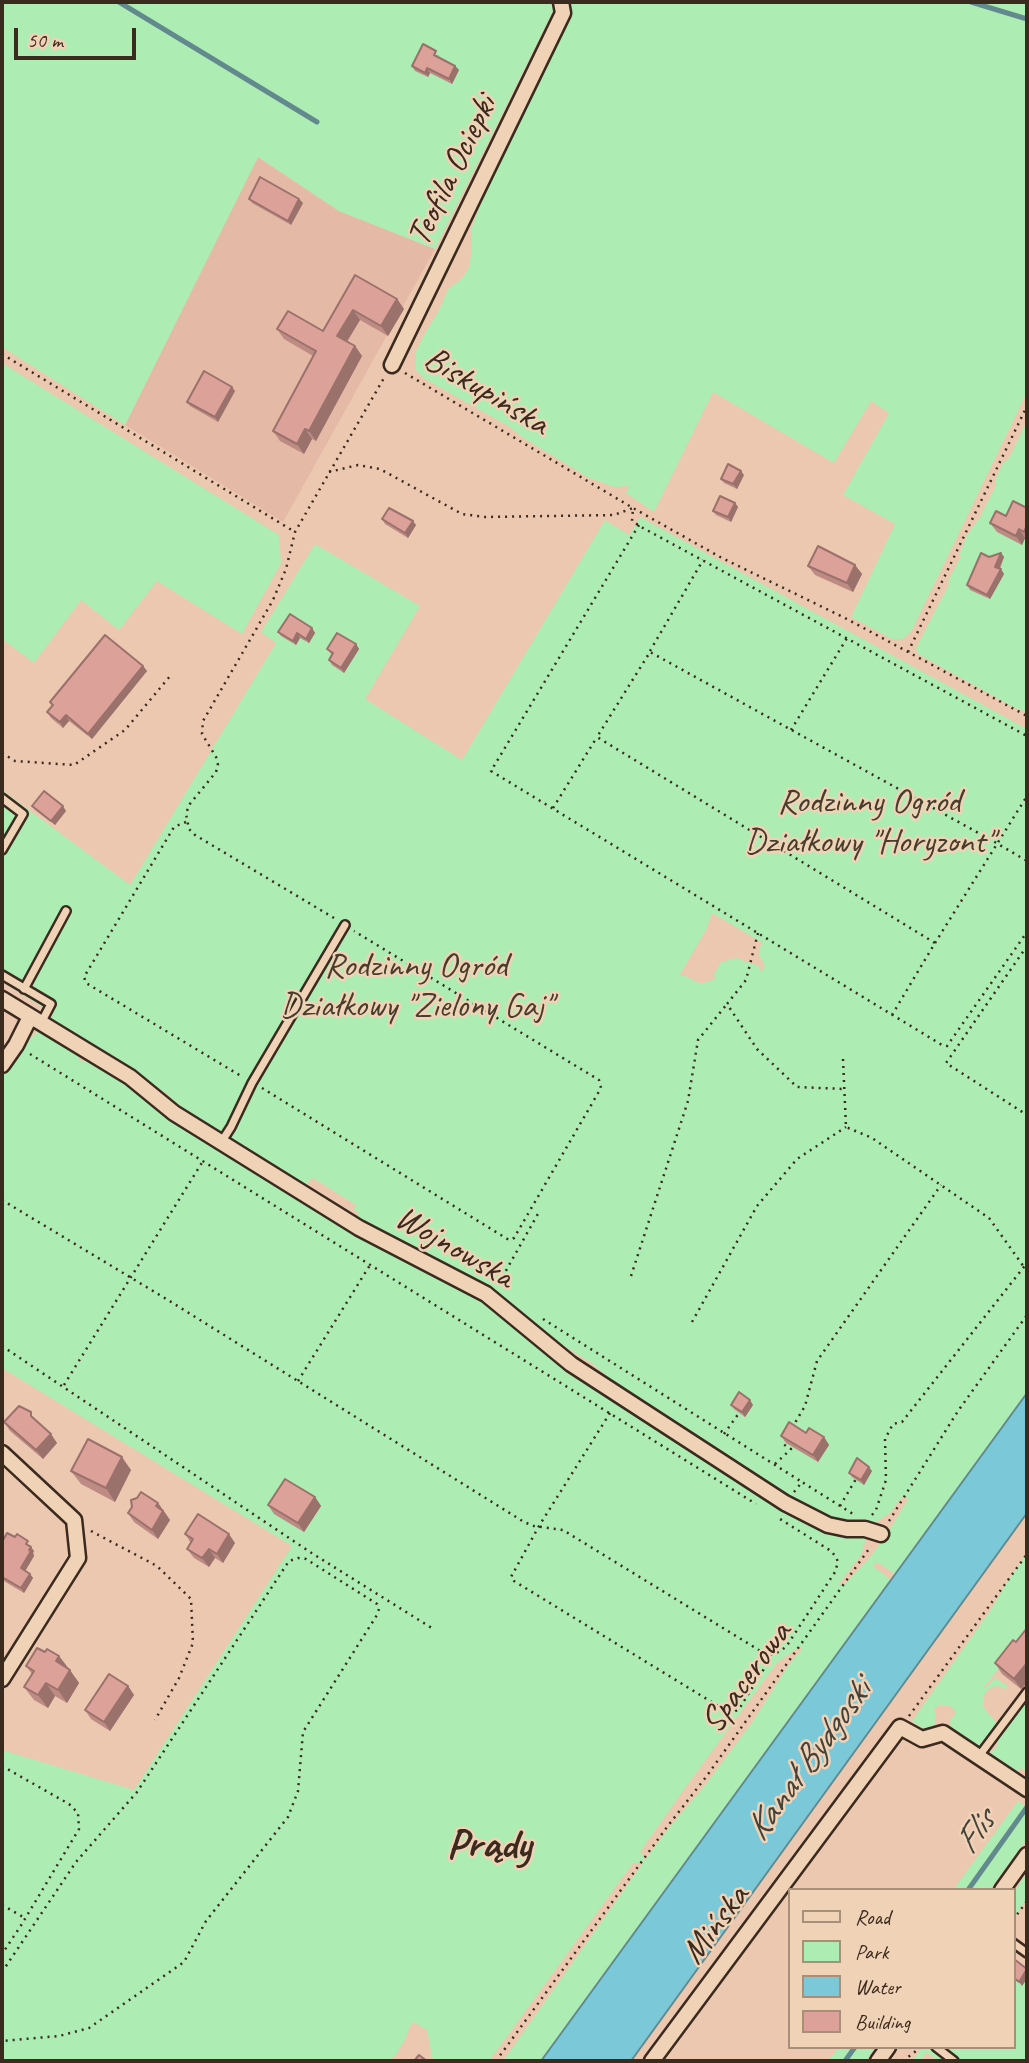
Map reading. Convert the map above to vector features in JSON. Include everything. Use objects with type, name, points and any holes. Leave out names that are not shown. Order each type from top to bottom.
[{"type":"street","name":"Teofila Ociepki","points":[[392,365],[564,13],[561,2]]},
{"type":"street","name":"Wojnowska","points":[[2,999],[130,1077],[174,1112],[359,1228],[486,1294],[570,1364],[785,1503],[828,1525],[865,1529],[881,1534]]},
{"type":"street","points":[[2,1065],[35,1021]]},
{"type":"street","points":[[2,1453],[74,1520],[78,1558],[2,1679]]},
{"type":"street","points":[[901,1727],[922,1739],[943,1733],[1027,1789]]},
{"type":"street","name":"Mińska","points":[[652,2061],[901,1727]]},
{"type":"street","points":[[1003,1888],[1027,1855]]},
{"type":"lane","points":[[2,798],[23,814],[2,850]]},
{"type":"lane","points":[[24,989],[66,911]]},
{"type":"lane","points":[[222,1141],[232,1127],[252,1083],[345,925]]},
{"type":"lane","points":[[2,975],[51,1004],[35,1021]]},
{"type":"lane","points":[[979,1756],[1027,1692]]},
{"type":"lane","points":[[939,2049],[954,2061]]},
{"type":"path","name":"Biskupińska","points":[[2,354],[295,532],[392,365],[722,558],[845,618],[1027,716]]},
{"type":"path","points":[[908,652],[1027,406]]},
{"type":"path","points":[[329,472],[358,466],[380,469],[462,514],[485,517],[614,514],[633,508],[632,521],[1027,736]]},
{"type":"path","points":[[639,525],[491,771],[942,1045],[947,1046],[1027,932]]},
{"type":"path","points":[[553,808],[650,652],[703,560]]},
{"type":"path","points":[[791,730],[847,638]]},
{"type":"path","points":[[650,652],[1027,862]]},
{"type":"path","points":[[2,753],[15,761],[74,765],[125,730],[171,675]]},
{"type":"path","points":[[597,737],[935,943]]},
{"type":"path","points":[[892,1015],[1027,796]]},
{"type":"path","points":[[631,1276],[688,1101],[698,1040],[746,980],[758,933]]},
{"type":"path","points":[[1027,946],[946,1063],[1027,1115]]},
{"type":"path","points":[[727,1004],[757,1049],[797,1087],[844,1089]]},
{"type":"path","points":[[16,1045],[761,1507]]},
{"type":"path","points":[[843,1059],[846,1127]]},
{"type":"path","points":[[846,1127],[872,1138],[989,1218],[1024,1267]]},
{"type":"path","points":[[692,1322],[758,1206],[797,1159],[846,1127]]},
{"type":"path","points":[[64,1386],[203,1161]]},
{"type":"path","points":[[774,1465],[791,1448],[783,1444],[805,1406],[817,1361],[941,1185]]},
{"type":"path","points":[[2,1200],[524,1522],[563,1530],[767,1655],[775,1654],[786,1647],[835,1572],[838,1563],[831,1551],[773,1515]]},
{"type":"path","points":[[496,1289],[539,1212]]},
{"type":"path","points":[[871,1516],[876,1510],[886,1480],[885,1439],[892,1424],[902,1422],[1027,1263]]},
{"type":"path","points":[[298,1381],[370,1265]]},
{"type":"path","points":[[537,1315],[724,1434],[735,1441],[746,1448],[737,1442],[724,1434]]},
{"type":"path","name":"Spacerowa","points":[[496,2061],[881,1534],[958,1411],[1027,1315]]},
{"type":"path","points":[[2,1346],[310,1552],[435,1630]]},
{"type":"path","points":[[610,1413],[539,1526],[511,1577],[728,1712],[739,1709],[767,1664],[767,1655]]},
{"type":"path","points":[[724,1434],[739,1413]]},
{"type":"path","points":[[724,1434],[858,1517]]},
{"type":"path","points":[[840,1506],[856,1479]]},
{"type":"path","points":[[785,1503],[802,1482]]},
{"type":"path","points":[[74,1520],[106,1540],[158,1566],[191,1599],[194,1643],[179,1678],[155,1720]]},
{"type":"path","points":[[901,1727],[1027,1554]]},
{"type":"path","points":[[2,1972],[76,1862],[137,1792],[289,1561],[306,1559],[377,1604],[377,1615],[303,1732],[298,1791],[288,1817],[206,1921],[184,1962],[89,2028],[59,2036],[2,2041]]},
{"type":"path","points":[[2,1766],[68,1804],[78,1813],[79,1829],[2,1954]]},
{"type":"path","points":[[1015,1917],[1027,1901]]},
{"type":"path","points":[[2,1905],[25,1918]]},
{"type":"path","points":[[903,2061],[918,2049]]},
{"type":"shaded area","points":[[258,157],[339,211],[435,249],[283,522],[125,425]]},
{"type":"green space","points":[[2,2],[550,2],[554,9],[435,249],[339,211],[258,157],[125,425],[2,347]]},
{"type":"green space","points":[[567,2],[1027,2],[1027,392],[911,632],[902,639],[892,639],[851,617],[895,524],[843,495],[889,413],[871,401],[834,463],[713,392],[654,512],[626,493],[629,486],[615,487],[589,478],[510,427],[425,379],[416,370],[416,351],[424,335],[448,289],[468,270],[472,251],[472,227],[488,184],[562,36],[569,12]]},
{"type":"green space","points":[[2,363],[279,535],[281,563],[242,634],[157,581],[119,630],[81,600],[34,663],[2,639]]},
{"type":"green space","points":[[1027,421],[1027,712],[1013,707],[918,654],[916,648],[949,584],[967,535],[980,517],[996,485],[995,480],[1003,463],[1009,458]]},
{"type":"green space","points":[[640,517],[1027,729],[1027,1393],[895,1574],[877,1562],[873,1566],[891,1580],[541,2061],[503,2061],[643,1863],[633,1863],[489,2061],[437,2061],[432,2057],[427,2030],[413,2022],[395,2056],[388,2061],[2,2061],[2,1750],[134,1790],[292,1546],[2,1368],[2,1075],[16,1053],[37,1032],[47,1032],[61,1040],[81,1061],[97,1063],[130,1080],[151,1106],[264,1175],[308,1198],[315,1198],[323,1203],[330,1215],[387,1249],[456,1281],[500,1309],[592,1384],[619,1397],[773,1499],[832,1531],[860,1533],[866,1539],[861,1555],[838,1585],[846,1583],[870,1557],[908,1499],[905,1496],[900,1499],[891,1512],[878,1521],[859,1526],[831,1522],[807,1510],[634,1400],[593,1364],[537,1329],[499,1299],[496,1293],[444,1271],[438,1265],[418,1262],[415,1254],[359,1223],[358,1213],[353,1209],[356,1205],[313,1178],[307,1182],[309,1188],[239,1149],[193,1118],[166,1093],[140,1078],[123,1063],[115,1063],[113,1057],[104,1056],[75,1034],[45,1020],[52,1013],[2,982],[2,790],[130,885],[276,643],[261,632],[315,544],[420,606],[365,699],[462,760],[605,520],[629,535]],"holes":[[[712,913],[763,943],[759,955],[765,966],[761,972],[759,966],[736,958],[721,962],[714,974],[715,979],[701,984],[679,976],[706,930]],[[800,1646],[802,1649],[753,1721],[644,1861],[640,1852],[685,1788],[777,1663]]]},
{"type":"green space","points":[[1027,1554],[1027,1656],[1016,1647],[984,1687],[995,1678],[1008,1686],[1005,1689],[993,1687],[987,1690],[984,1696],[984,1708],[998,1725],[978,1750],[951,1732],[950,1721],[956,1712],[950,1706],[941,1704],[934,1709],[935,1724],[926,1731],[912,1721]]},
{"type":"green space","points":[[1027,1701],[1027,1772],[1021,1768],[1015,1773],[994,1759],[991,1752],[998,1745],[996,1741]]},
{"type":"green space","points":[[1018,1801],[1027,1807],[1027,1839],[991,1888],[954,1888]]},
{"type":"green space","points":[[1027,1873],[1027,1899],[1015,1916],[1015,1890]]},
{"type":"green space","points":[[1027,1979],[1027,2061],[938,2061],[927,2052],[920,2061],[912,2061],[921,2049],[1015,2049],[1015,1980]]},
{"type":"green space","points":[[837,2049],[875,2049],[866,2061],[828,2061]]},
{"type":"water","name":"Kanał Bydgoski","points":[[1027,1393],[1027,1513],[631,2061],[541,2061]]},
{"type":"building","points":[[423,44],[436,51],[434,55],[455,66],[449,79],[427,68],[425,73],[412,66]]},
{"type":"building","points":[[260,177],[299,199],[288,221],[249,199]]},
{"type":"building","points":[[355,275],[397,299],[381,326],[353,310],[337,336],[355,346],[309,431],[305,429],[297,444],[273,431],[316,351],[277,329],[288,311],[323,331]]},
{"type":"building","points":[[204,371],[232,387],[215,417],[187,402]]},
{"type":"building","points":[[728,464],[741,471],[733,484],[721,479]]},
{"type":"building","points":[[720,496],[735,503],[728,517],[713,511]]},
{"type":"building","points":[[1013,501],[1027,508],[1027,525],[1024,532],[1019,529],[1016,536],[990,523],[996,511],[1006,516]]},
{"type":"building","points":[[389,508],[413,521],[405,533],[382,519]]},
{"type":"building","points":[[818,546],[855,565],[847,583],[808,566]]},
{"type":"building","points":[[981,553],[989,557],[1001,553],[995,567],[1001,569],[987,595],[967,585]]},
{"type":"building","points":[[290,614],[312,628],[306,639],[297,633],[293,641],[278,632]]},
{"type":"building","points":[[337,633],[356,644],[341,668],[329,660],[333,653],[327,649]]},
{"type":"building","points":[[105,635],[143,666],[88,734],[66,715],[60,722],[47,712],[53,705],[50,702]]},
{"type":"building","points":[[44,791],[63,806],[51,821],[32,806]]},
{"type":"building","points":[[739,1392],[750,1400],[742,1412],[731,1405]]},
{"type":"building","points":[[19,1406],[31,1412],[31,1416],[51,1434],[36,1450],[4,1422]]},
{"type":"building","points":[[789,1422],[806,1433],[809,1428],[824,1437],[813,1455],[781,1436]]},
{"type":"building","points":[[88,1439],[122,1457],[106,1488],[71,1471]]},
{"type":"building","points":[[857,1458],[869,1467],[861,1480],[849,1473]]},
{"type":"building","points":[[285,1479],[315,1497],[298,1523],[268,1505]]},
{"type":"building","points":[[141,1492],[158,1503],[156,1506],[163,1511],[152,1530],[128,1513],[132,1507],[131,1500],[137,1498]]},
{"type":"building","points":[[198,1514],[229,1534],[217,1554],[209,1549],[202,1558],[187,1549],[193,1539],[185,1534]]},
{"type":"building","points":[[7,1533],[15,1537],[17,1534],[28,1541],[26,1544],[31,1547],[21,1568],[30,1574],[21,1588],[2,1577],[2,1542]]},
{"type":"building","points":[[1027,1628],[1027,1663],[1014,1679],[995,1663],[1013,1640],[1016,1642]]},
{"type":"building","points":[[37,1648],[45,1652],[47,1649],[59,1656],[56,1661],[70,1670],[58,1690],[46,1683],[38,1695],[24,1687],[34,1671],[26,1666]]},
{"type":"building","points":[[109,1674],[128,1686],[104,1722],[85,1710]]},
{"type":"building","points":[[1015,1960],[1027,1969],[1019,1982],[1015,1979]]},
{"type":"building","points":[[419,2055],[427,2061],[414,2061]]},
{"type":"waterway","points":[[119,2],[317,122]]},
{"type":"waterway","points":[[971,2],[1027,19]]},
{"type":"waterway","name":"Flis","points":[[969,1888],[1027,1807]]},
{"type":"waterway","name":"Flis","points":[[845,2061],[854,2049]]},
{"type":"district","name":"Prądy","points":[[489,1846]]},
{"type":"park label","name":"Rodzinny Ogród Działkowy \"Horyzont\"","points":[[869,823]]},
{"type":"park label","name":"Rodzinny Ogród Działkowy \"Zielony Gaj\"","points":[[416,987]]}]
